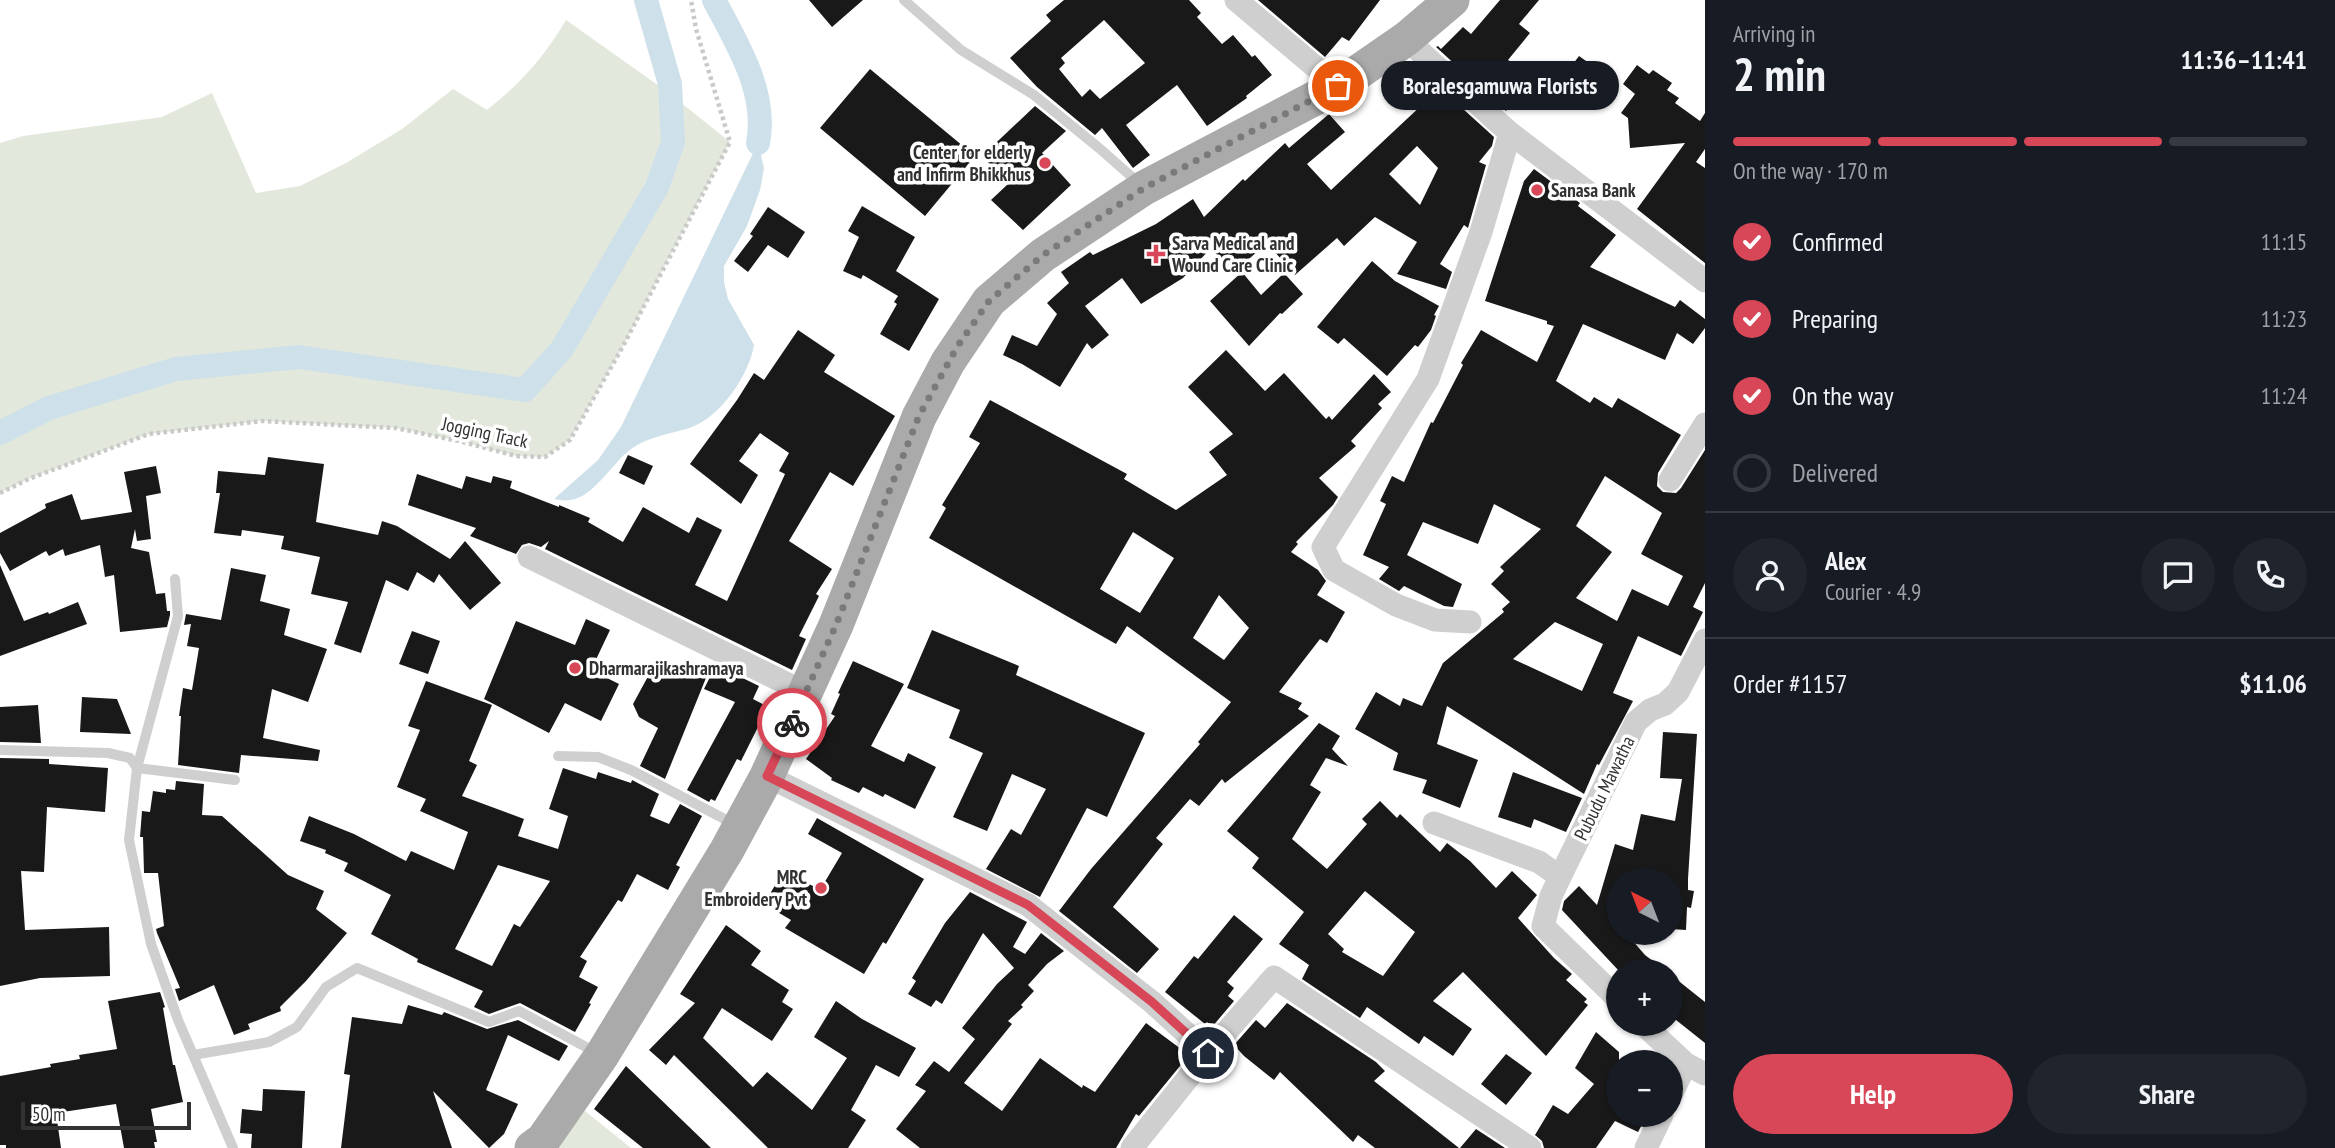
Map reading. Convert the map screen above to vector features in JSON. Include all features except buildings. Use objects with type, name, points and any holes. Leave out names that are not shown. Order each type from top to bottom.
[{"type":"main road","points":[[532,1148],[543,1140],[602,1055],[740,827],[806,693],[919,416],[967,331],[989,301],[1043,255],[1144,188],[1338,86],[1406,39],[1452,0]]},
{"type":"street","points":[[1236,0],[1338,86]]},
{"type":"street","points":[[1406,39],[1510,133],[1705,281]]},
{"type":"street","points":[[1470,622],[1435,620],[1396,605],[1334,570],[1323,547],[1428,379],[1481,232],[1510,133]]},
{"type":"street","points":[[1670,480],[1705,424]]},
{"type":"street","points":[[529,558],[806,693]]},
{"type":"street","name":"Pubudu Mawatha","points":[[1606,987],[1543,926],[1560,877],[1636,722],[1650,709],[1665,704],[1678,692],[1705,640]]},
{"type":"street","points":[[767,776],[1028,905],[1152,1002],[1208,1053]]},
{"type":"street","points":[[1434,823],[1539,862],[1560,877]]},
{"type":"street","points":[[1132,1148],[1208,1053],[1274,977],[1530,1148]]},
{"type":"street","points":[[1657,1036],[1695,1069],[1683,1082]]},
{"type":"street","points":[[1646,1148],[1656,1127]]},
{"type":"lane","points":[[904,0],[961,50],[1034,95],[1093,142],[1144,188]]},
{"type":"lane","points":[[175,579],[178,616],[137,768],[129,840],[151,944],[178,1020],[233,1148]]},
{"type":"lane","points":[[0,750],[108,753],[131,758],[137,768]]},
{"type":"lane","points":[[558,756],[598,757],[631,770],[740,827]]},
{"type":"lane","points":[[137,768],[235,780]]},
{"type":"lane","points":[[193,1055],[269,1042],[297,1027],[326,987],[357,968],[489,1022],[519,1011],[602,1055]]},
{"type":"path","name":"Jogging Track","points":[[0,493],[30,478],[149,434],[262,421],[396,428],[516,456],[545,457],[570,440],[622,348],[730,142],[696,29],[691,0]]},
{"type":"shaded area","points":[[566,20],[669,93],[730,142],[622,348],[570,440],[545,457],[516,456],[396,428],[262,421],[149,434],[31,478],[0,493],[0,143],[23,136],[162,117],[212,93],[256,193],[300,186],[346,163],[402,129],[453,89],[487,110],[531,69]]},
{"type":"shaded area","points":[[758,143],[764,168],[760,190],[747,226],[724,266],[728,299],[754,345],[740,381],[723,404],[703,422],[653,438],[631,449],[595,486],[578,498],[554,499],[598,460],[621,427]]},
{"type":"shaded area","points":[[580,1107],[631,1148],[545,1148]]},
{"type":"waterway","points":[[0,433],[49,408],[176,369],[299,357],[525,390],[562,349],[657,187],[673,142],[670,84],[646,0]]},
{"type":"waterway","points":[[714,0],[741,51],[755,87],[760,124],[758,143]]},
{"type":"way so far","points":[[792,723],[836,625],[919,416],[957,347],[989,301],[1043,255],[1144,188],[1338,86]]},
{"type":"place","name":"Boralesgamuwa Florists","points":[[1338,86]]},
{"type":"place","name":"Center for elderly and Infirm Bhikkhus","points":[[1045,163]]},
{"type":"place","name":"Sanasa Bank","points":[[1537,190]]},
{"type":"place","name":"Sarva Medical and Wound Care Clinic","points":[[1156,254]]},
{"type":"place","name":"Dharmarajikashramaya","points":[[575,668]]},
{"type":"place","name":"MRC Embroidery Pvt","points":[[821,888]]},
{"type":"route","points":[[792,723],[767,776],[1028,905],[1152,1002],[1208,1053]]}]
